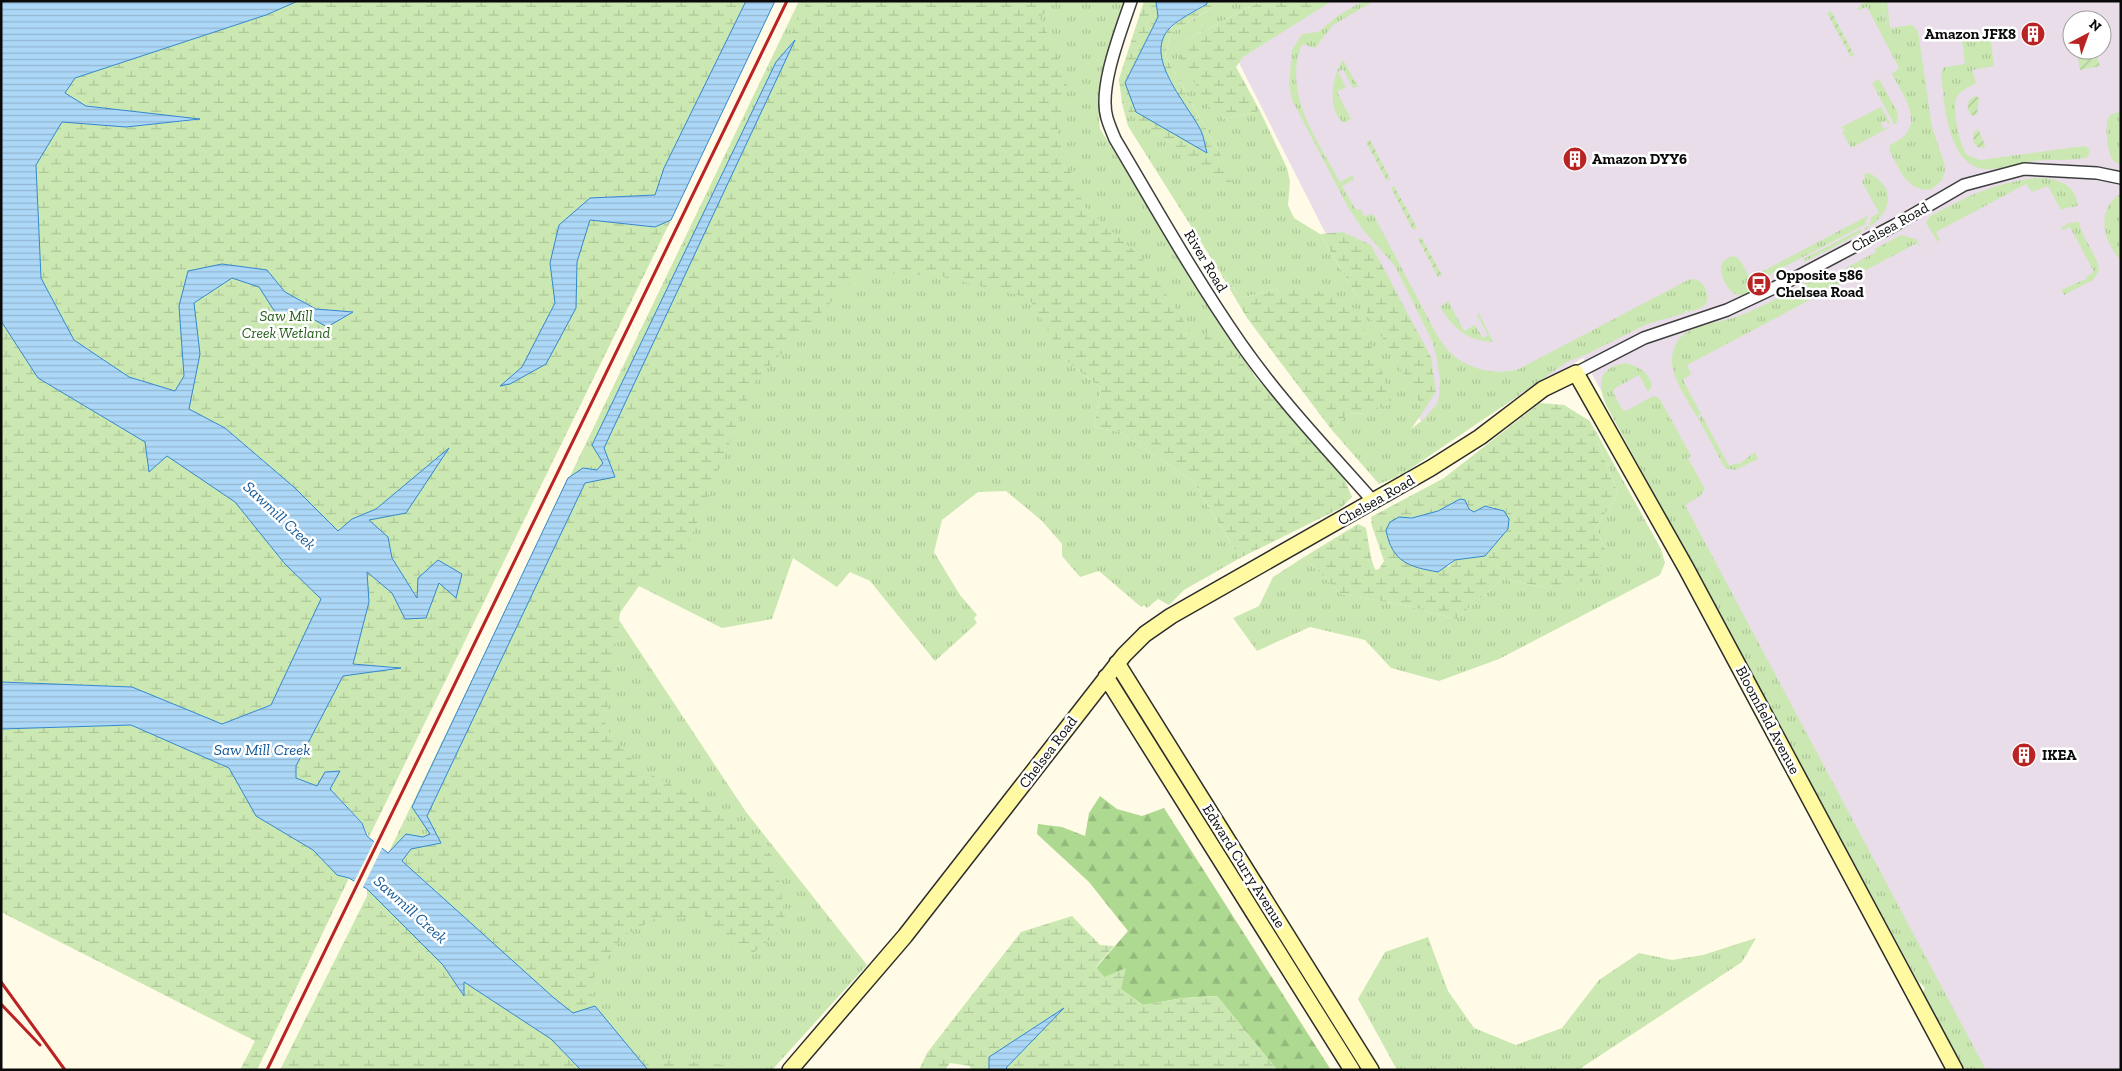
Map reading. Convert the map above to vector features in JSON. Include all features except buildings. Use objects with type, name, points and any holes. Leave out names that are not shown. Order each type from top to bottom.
[{"type":"street","name":"River Road","points":[[1131,1],[1112,61],[1106,92],[1106,116],[1115,139],[1208,295],[1242,345],[1270,382],[1373,501]]},
{"type":"street","name":"Chelsea Road","points":[[790,1070],[905,936],[1117,663],[1145,634],[1171,616],[1373,501],[1480,437],[1543,389],[1644,338],[1727,310],[1792,279],[1895,225],[1964,185],[2024,169],[2097,173],[2121,178]]},
{"type":"street","name":"Bloomfield Avenue","points":[[1576,373],[1686,568],[1955,1070]]},
{"type":"street","name":"Edward Curry Avenue","points":[[1117,663],[1371,1070]]},
{"type":"street","name":"Edward Curry Avenue","points":[[1106,677],[1352,1070]]},
{"type":"street","points":[[1213,848],[1227,840]]},
{"type":"shaded area","points":[[1319,1],[2121,1],[2121,1070],[1971,1070],[1788,727],[1583,358],[1434,447],[1233,51]]},
{"type":"green space","name":"Saw Mill Creek Wetland","points":[[298,1],[746,1],[664,168],[655,195],[590,198],[550,263],[555,303],[522,367],[501,385],[510,384],[575,308],[577,262],[590,220],[655,227],[671,220],[369,837],[362,822],[330,789],[340,771],[318,786],[296,778],[296,766],[343,676],[397,667],[353,664],[369,602],[367,571],[392,593],[406,619],[439,582],[456,597],[439,560],[418,599],[392,558],[388,537],[369,520],[447,450],[376,509],[352,519],[338,531],[295,488],[225,428],[188,409],[200,354],[193,303],[232,278],[259,287],[275,312],[306,315],[327,327],[352,312],[316,309],[285,292],[267,270],[222,264],[179,306],[184,377],[175,391],[129,377],[74,340],[41,278],[36,165],[62,122],[126,127],[197,120],[86,106],[65,93],[75,78],[266,15]]},
{"type":"green space","points":[[799,1],[1127,1],[1102,80],[1099,97],[1100,129],[1259,383],[1066,323],[1064,359],[1101,388],[1094,427],[1120,432],[1193,481],[1240,558],[1184,590],[1169,605],[1158,599],[1147,608],[1144,605],[1141,607],[1099,571],[1080,577],[1062,556],[1062,544],[1042,521],[1006,491],[978,492],[942,520],[934,552],[960,595],[977,615],[974,618],[977,623],[935,661],[870,581],[850,572],[837,587],[793,558],[772,619],[722,628],[639,586],[617,617],[746,812],[867,965],[772,1070],[626,1070],[387,856]]},
{"type":"green space","points":[[808,1],[1060,1],[1040,17],[1068,80],[1057,136],[1084,206],[1142,258],[1201,347],[1210,326],[1343,476],[1352,497],[1341,508],[1240,558],[1193,481],[1120,432],[1094,427],[1101,388],[1064,359],[1029,298],[940,276],[860,272],[755,381],[685,552],[622,598],[605,727],[641,770],[715,806],[776,859],[786,926],[751,955],[725,944],[704,915],[694,918],[655,919],[623,936],[590,983],[595,1006],[574,1013],[554,998],[402,861],[411,849],[440,843],[427,816],[586,482],[615,476],[604,448],[794,43],[776,62]]},
{"type":"green space","points":[[1144,1],[1156,1],[1158,17],[1125,83],[1137,113],[1155,122],[1173,85],[1161,60],[1160,50],[1166,33],[1181,20],[1207,4],[1207,1],[1223,1],[1171,33],[1165,55],[1223,159],[1234,189],[1214,178],[1174,145],[1132,116],[1122,103],[1119,79]]},
{"type":"green space","points":[[1223,1],[1261,1],[1188,39],[1223,119],[1260,111],[1287,168],[1290,181],[1288,205],[1294,218],[1320,234],[1414,391],[1423,412],[1411,429],[1424,419],[1437,404],[1439,396],[1440,380],[1432,341],[1395,266],[1364,231],[1349,209],[1292,100],[1289,84],[1292,50],[1302,34],[1318,32],[1339,15],[1363,1],[1374,1],[1333,25],[1315,48],[1302,44],[1297,63],[1296,81],[1299,98],[1313,133],[1340,182],[1351,176],[1354,177],[1353,180],[1342,186],[1356,210],[1360,209],[1364,216],[1373,214],[1436,332],[1454,356],[1469,365],[1485,370],[1502,372],[1519,369],[1690,279],[1695,279],[1702,283],[1707,295],[1706,304],[1701,308],[1688,312],[1688,310],[1685,313],[1647,324],[1567,362],[1401,475],[1399,474],[1397,477],[1379,484],[1331,429],[1348,414],[1368,413],[1278,289],[1241,298],[1218,269],[1128,126],[1122,103],[1133,116],[1174,145],[1223,159],[1165,55],[1171,33]]},
{"type":"green space","points":[[1261,1],[1332,1],[1243,57],[1236,67],[1260,111],[1224,119],[1208,106],[1180,58],[1188,39]]},
{"type":"green space","points":[[1864,1],[1882,1],[1886,28],[1883,1],[1887,1],[1890,28],[1912,25],[1918,31],[1932,127],[1945,171],[1942,180],[1932,189],[1924,190],[1913,186],[1903,176],[1889,150],[1890,145],[1902,137],[1909,129],[1910,113],[1908,105],[1892,74],[1899,68],[1867,7],[1857,9]]},
{"type":"green space","points":[[1831,11],[1854,55],[1851,57],[1827,13]]},
{"type":"green space","points":[[1990,35],[1994,66],[1972,70],[1976,83],[1960,92],[1955,102],[1957,126],[1967,155],[1980,160],[2084,146],[2090,149],[2088,157],[2040,160],[1986,169],[1973,165],[1963,157],[1955,145],[1950,131],[1941,73],[1944,67],[1965,64],[1963,38]]},
{"type":"green space","points":[[1343,60],[1358,86],[1353,88],[1343,69],[1338,72],[1346,87],[1337,92],[1351,119],[1344,123],[1338,117],[1333,102],[1336,75]]},
{"type":"green space","points":[[2078,60],[2098,60],[2100,66],[2080,70]]},
{"type":"green space","points":[[1879,79],[1898,113],[1895,126],[1872,83]]},
{"type":"green space","points":[[1976,96],[1979,98],[1977,114],[1973,116],[1970,114],[1968,105],[1970,100]]},
{"type":"green space","points":[[1881,107],[1890,123],[1888,124],[1886,121],[1881,123],[1883,129],[1892,126],[1851,148],[1842,132],[1846,129],[1840,128]]},
{"type":"green space","points":[[2121,111],[2121,165],[2111,157],[2107,142],[2107,124],[2110,115]]},
{"type":"green space","points":[[1977,129],[1985,145],[1984,148],[1977,147],[1974,143],[1973,134]]},
{"type":"green space","points":[[1370,140],[1390,179],[1387,181],[1366,142]]},
{"type":"green space","points":[[1868,173],[1881,182],[1886,189],[1888,202],[1882,215],[1865,230],[1864,228],[1870,225],[1871,217],[1879,213],[1862,182],[1864,174]]},
{"type":"green space","points":[[2036,178],[2051,179],[2064,183],[2073,192],[2078,206],[2061,210],[2048,186],[2032,192],[2026,184],[1936,232],[1940,240],[1938,242],[1926,223],[1929,217],[1981,192],[2007,183]]},
{"type":"green space","points":[[1394,186],[1417,228],[1413,230],[1391,188]]},
{"type":"green space","points":[[2121,193],[2121,261],[2110,244],[2104,226],[2108,208]]},
{"type":"green space","points":[[1869,215],[1865,221],[1866,224],[1757,281],[1759,287],[1748,293],[1743,295],[1736,294],[1725,283],[1721,272],[1722,263],[1732,256],[1739,260],[1750,278]]},
{"type":"green space","points":[[2079,222],[2083,235],[2096,259],[2099,271],[2093,280],[2064,295],[2061,290],[2086,279],[2087,276],[2094,272],[2070,227],[2063,230],[2060,229],[2068,223]]},
{"type":"green space","points":[[1861,229],[1862,232],[1823,253],[1819,252],[1820,254],[1805,262],[1803,259]]},
{"type":"green space","points":[[1343,232],[1371,245],[1431,357],[1436,391],[1423,412],[1414,391],[1320,234]]},
{"type":"green space","points":[[1901,235],[1916,239],[1923,250],[1917,243],[1687,365],[1691,374],[1683,380],[1701,414],[1697,417],[1676,380],[1672,365],[1674,347],[1684,334],[1697,328],[1749,312],[1815,278],[1818,283],[1876,252],[1875,249]]},
{"type":"green space","points":[[1421,237],[1442,275],[1438,277],[1418,239]]},
{"type":"green space","points":[[1218,269],[1241,298],[1278,289],[1305,287],[1339,298],[1357,311],[1381,369],[1392,403],[1367,413],[1348,414],[1331,429],[1247,318]]},
{"type":"green space","points":[[1448,301],[1464,331],[1475,325],[1483,338],[1488,335],[1477,315],[1479,313],[1493,342],[1468,336],[1456,327],[1440,307]]},
{"type":"green space","points":[[1,321],[38,378],[145,442],[149,472],[167,455],[235,502],[285,564],[321,599],[271,705],[222,724],[132,687],[1,682]]},
{"type":"green space","points":[[1626,363],[1643,371],[1649,377],[1652,386],[1648,392],[1639,375],[1615,388],[1613,392],[1622,409],[1626,411],[1653,396],[1661,401],[1691,456],[1688,458],[1705,489],[1700,496],[1685,505],[1986,1070],[1964,1070],[1923,993],[1925,988],[1918,981],[1606,405],[1601,389],[1602,377],[1610,368]]},
{"type":"green space","points":[[1540,403],[1564,405],[1590,421],[1618,494],[1596,527],[1606,551],[1599,576],[1572,585],[1542,587],[1503,579],[1456,619],[1404,605],[1341,594],[1304,557],[1358,524],[1366,528],[1373,562],[1376,570],[1379,569],[1384,561],[1372,526],[1371,517],[1444,478]],"holes":[[[1461,499],[1465,500],[1469,509],[1474,512],[1485,506],[1494,507],[1508,529],[1485,556],[1455,560],[1448,567],[1399,517],[1424,515],[1447,507]]]},
{"type":"green space","points":[[1702,416],[1729,466],[1736,463],[1739,464],[1755,452],[1758,459],[1735,470],[1725,468],[1698,418]]},
{"type":"green space","points":[[1590,421],[1661,549],[1665,563],[1660,575],[1499,659],[1439,681],[1391,668],[1365,640],[1310,627],[1257,651],[1233,618],[1259,606],[1273,577],[1304,557],[1341,594],[1404,605],[1456,619],[1503,579],[1542,587],[1606,551],[1596,527],[1618,494]]},
{"type":"green space","points":[[131,725],[229,768],[256,816],[313,850],[337,875],[349,878],[257,1070],[240,1070],[255,1041],[1,912],[1,729]]},
{"type":"green space","points":[[1100,796],[1117,809],[1142,816],[1164,808],[1331,1070],[1277,1070],[1217,996],[1183,998],[1143,1005],[1104,977],[1096,968],[1128,931],[1089,882],[1037,834],[1038,824],[1062,827],[1085,836],[1089,813]]},
{"type":"green space","points":[[1228,855],[1365,1070],[1357,1070],[1226,857]]},
{"type":"green space","points":[[367,889],[443,965],[463,995],[464,982],[551,1039],[581,1070],[280,1070],[367,896]]},
{"type":"green space","points":[[1072,916],[1100,945],[1114,946],[1096,967],[1104,977],[1126,968],[1121,989],[1143,1005],[1183,998],[1217,996],[1277,1070],[1005,1069],[1061,1010],[989,1057],[989,1070],[971,1070],[970,1066],[950,1063],[945,1070],[919,1070],[927,1053],[1021,932]]},
{"type":"green space","points":[[1428,937],[1448,991],[1474,1028],[1516,1045],[1562,1028],[1599,980],[1639,953],[1672,960],[1703,955],[1756,938],[1742,962],[1578,1070],[1397,1070],[1358,999],[1385,952]]},
{"type":"green space","points":[[639,1058],[772,1069],[648,1070]]},
{"type":"water","name":"Saw Mill Creek","points":[[1,1],[298,1],[266,15],[75,78],[65,93],[86,106],[200,119],[126,127],[62,122],[36,165],[41,278],[74,340],[129,377],[175,391],[184,376],[179,306],[188,271],[222,264],[267,270],[285,292],[316,309],[353,312],[327,327],[306,315],[275,312],[259,287],[232,278],[194,303],[200,354],[189,409],[225,428],[295,488],[338,531],[352,519],[376,509],[449,448],[406,513],[369,520],[388,537],[392,558],[417,598],[418,578],[438,560],[462,574],[456,598],[439,583],[426,618],[405,619],[392,593],[367,572],[369,602],[353,664],[401,668],[343,676],[296,766],[296,778],[317,786],[325,772],[340,771],[330,789],[362,823],[367,836],[388,853],[406,834],[423,837],[430,834],[412,807],[568,478],[583,468],[597,470],[603,463],[592,445],[776,62],[795,40],[604,448],[615,477],[585,483],[427,816],[441,843],[411,849],[402,861],[573,1013],[595,1006],[648,1070],[581,1070],[551,1039],[464,982],[464,996],[443,965],[367,889],[349,878],[337,875],[313,850],[256,816],[229,768],[131,725],[1,729],[1,682],[132,687],[222,724],[271,705],[321,599],[285,564],[235,502],[167,456],[149,472],[145,442],[38,378],[1,321]]},
{"type":"water","points":[[746,1],[775,1],[671,220],[655,227],[590,220],[577,262],[576,308],[546,364],[510,384],[500,386],[522,367],[555,303],[550,263],[559,225],[590,198],[655,195],[664,168]]},
{"type":"water","points":[[1156,1],[1207,1],[1207,4],[1181,19],[1168,30],[1162,42],[1161,54],[1164,68],[1201,131],[1207,153],[1136,112],[1125,83],[1158,17]]},
{"type":"water","points":[[1460,499],[1465,500],[1469,509],[1474,512],[1485,506],[1504,511],[1509,519],[1508,529],[1485,556],[1455,560],[1438,572],[1410,565],[1397,556],[1389,541],[1386,530],[1390,522],[1399,517],[1412,518],[1438,511]]},
{"type":"water","points":[[1064,1008],[1006,1068],[1008,1070],[989,1070],[989,1057]]},
{"type":"pier","points":[[375,840],[383,846],[362,889],[353,884]]},
{"type":"railway","points":[[267,1070],[787,1]]},
{"type":"railway","points":[[1,982],[65,1070]]},
{"type":"railway","points":[[1,1004],[40,1045]]},
{"type":"place","name":"Amazon JFK8","points":[[2033,34]]},
{"type":"place","name":"Amazon DYY6","points":[[1575,159]]},
{"type":"place","name":"Opposite 586 Chelsea Road","points":[[1759,284]]},
{"type":"place","name":"IKEA","points":[[2024,755]]},
{"type":"water label","name":"Sawmill Creek","points":[[280,515]]},
{"type":"water label","name":"Sawmill Creek","points":[[411,909]]}]
